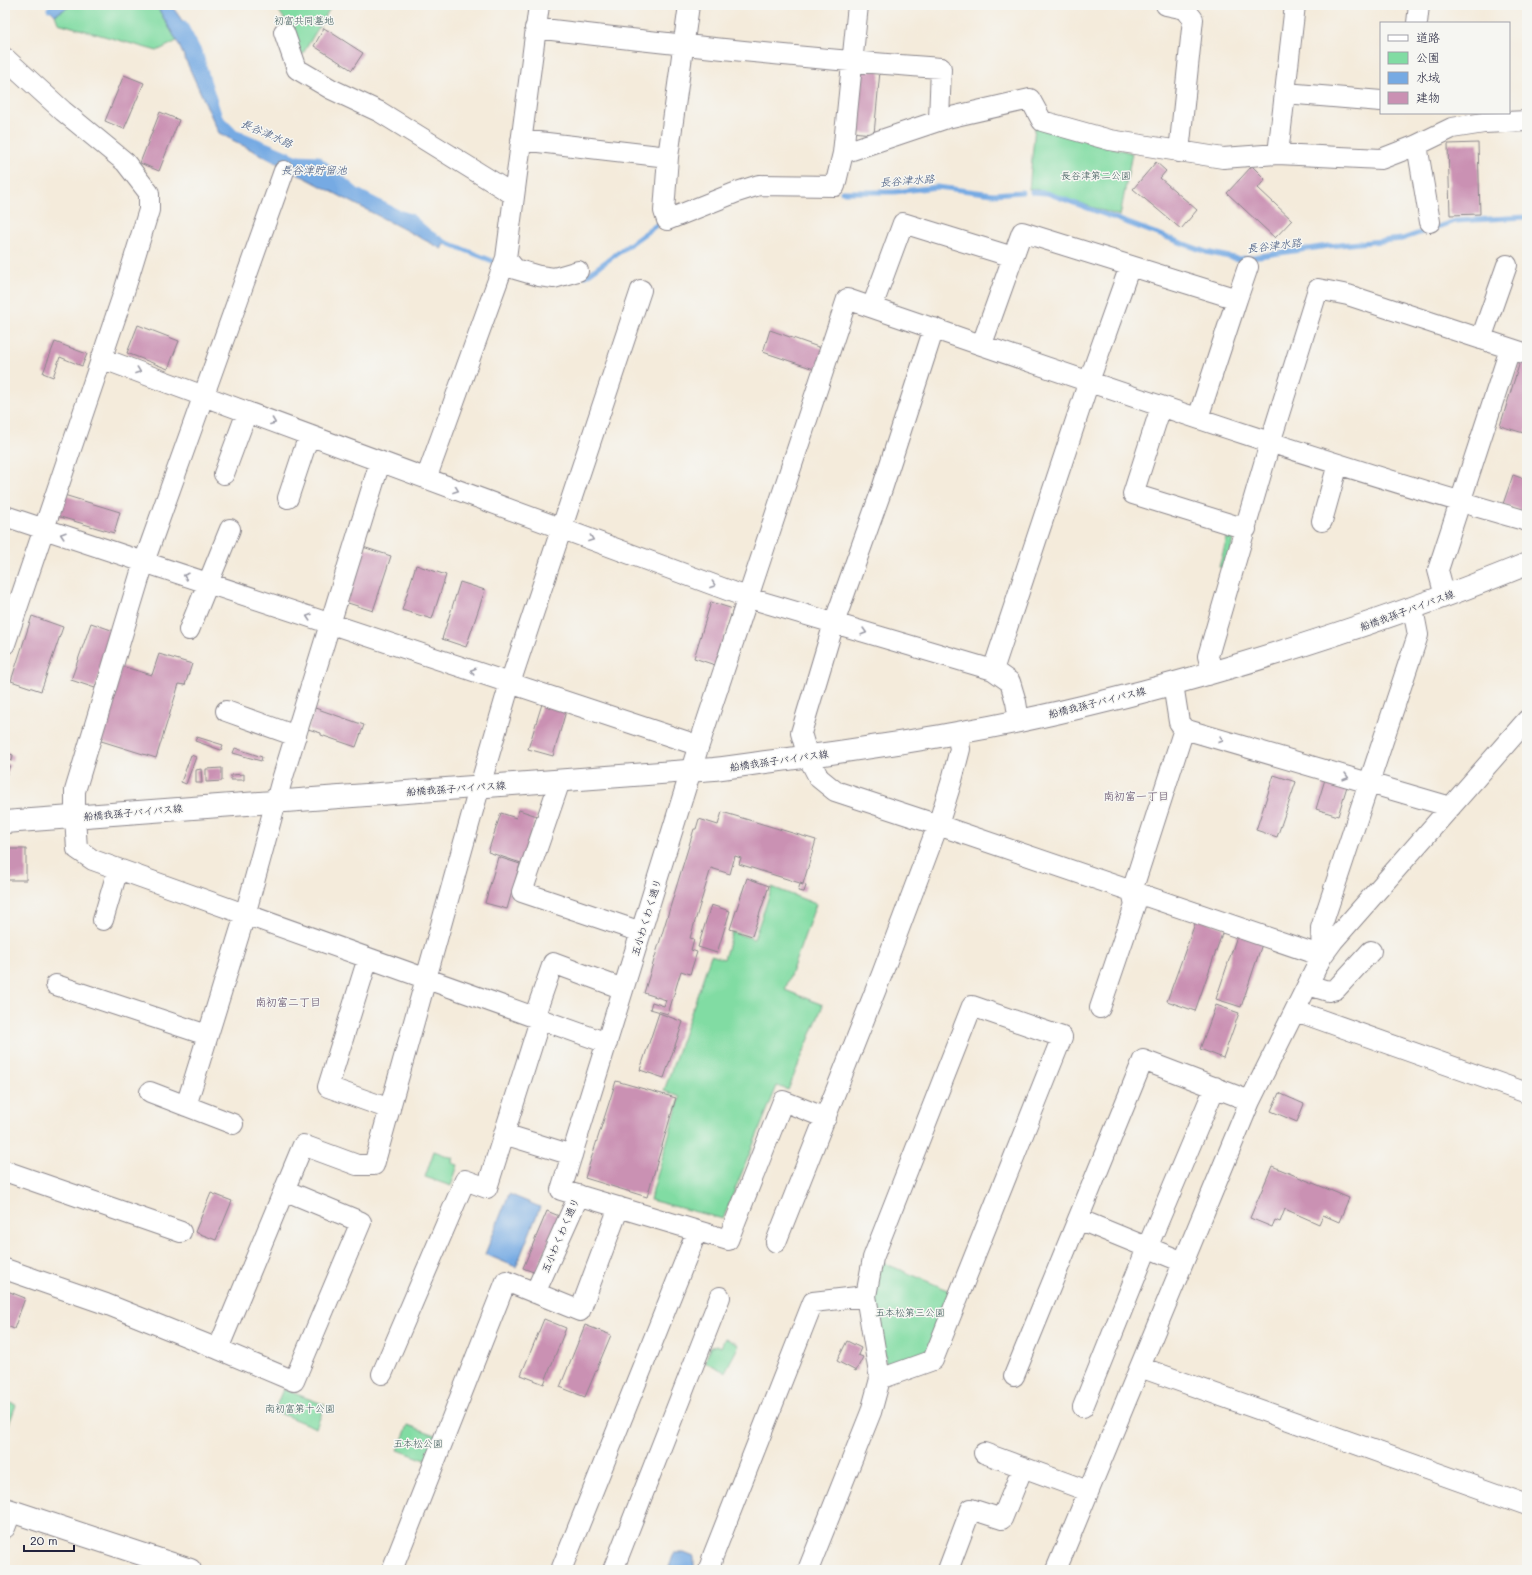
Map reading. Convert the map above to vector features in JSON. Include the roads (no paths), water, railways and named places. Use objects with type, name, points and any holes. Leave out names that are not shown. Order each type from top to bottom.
[{"type":"street","points":[[426,479],[506,258],[538,5]]},
{"type":"street","points":[[689,5],[668,157],[664,211],[667,220],[737,192],[759,185],[835,186],[843,153],[858,5]]},
{"type":"street","points":[[1166,5],[1185,9],[1193,19],[1179,152]]},
{"type":"street","points":[[1278,154],[1295,5]]},
{"type":"street","points":[[1417,22],[1419,5]]},
{"type":"street","points":[[535,28],[684,46],[852,62],[941,68],[939,120]]},
{"type":"street","points":[[284,32],[298,69],[331,89],[380,112],[514,195]]},
{"type":"street","points":[[5,58],[63,111],[125,162],[149,193],[149,210],[125,288],[5,644]]},
{"type":"street","points":[[1285,93],[1380,100]]},
{"type":"street","points":[[843,153],[939,120],[1030,98],[1042,121],[1110,140],[1223,158],[1278,154],[1381,159],[1417,145],[1452,128],[1484,123],[1527,121]]},
{"type":"street","points":[[521,140],[668,157]]},
{"type":"street","points":[[1417,145],[1430,222]]},
{"type":"street","points":[[284,171],[205,396],[144,562],[75,792],[77,849],[93,860],[607,1043]]},
{"type":"street","points":[[1013,256],[904,223],[872,307],[1270,443],[1460,502],[1527,521]]},
{"type":"street","points":[[982,344],[1022,232],[1237,299]]},
{"type":"street","points":[[506,258],[516,269],[539,276],[554,278],[578,271]]},
{"type":"street","points":[[1480,339],[1507,265]]},
{"type":"street","points":[[993,670],[1089,381],[1130,266]]},
{"type":"street","points":[[1198,418],[1248,267]]},
{"type":"street","points":[[1212,672],[1208,656],[1270,443],[1318,289],[1348,295],[1519,352],[1460,502],[1438,570],[1445,596]]},
{"type":"street","points":[[218,1349],[302,1145],[357,1164],[374,1165],[479,787],[510,683],[641,290]]},
{"type":"street","name":"五小わくわく通り","points":[[535,1293],[579,1195],[561,1190],[692,770],[847,299],[872,307]]},
{"type":"street","points":[[934,328],[882,489],[834,623],[801,733],[808,757],[819,778],[835,792],[938,825],[1322,956]]},
{"type":"street","points":[[101,358],[749,598],[993,670],[1010,682],[1016,702],[1019,721]]},
{"type":"street","points":[[1161,407],[1133,494],[1246,529]]},
{"type":"street","points":[[224,474],[247,412]]},
{"type":"street","points":[[288,498],[309,435]]},
{"type":"street","points":[[186,1106],[245,914],[276,801],[380,462]]},
{"type":"street","points":[[1322,521],[1338,464]]},
{"type":"street","points":[[5,516],[688,742]]},
{"type":"street","points":[[189,630],[230,529]]},
{"type":"street","name":"船橋我孫子バイパス線","points":[[5,822],[692,770],[808,757],[957,733],[1019,721],[1173,684],[1312,643],[1465,590],[1527,564]]},
{"type":"street","points":[[1322,956],[1321,928],[1418,635],[1413,609]]},
{"type":"street","points":[[1173,684],[1179,722],[1184,729],[1451,807]]},
{"type":"street","points":[[226,711],[296,736]]},
{"type":"street","points":[[1056,1570],[1250,1101],[1322,956],[1333,941],[1527,720]]},
{"type":"street","points":[[1100,1008],[1135,905],[1132,891],[1184,729]]},
{"type":"street","points":[[776,1242],[882,974],[938,825],[960,749],[957,733]]},
{"type":"street","points":[[560,781],[522,892],[641,932]]},
{"type":"street","points":[[103,920],[118,869]]},
{"type":"street","points":[[1308,985],[1328,991],[1336,989],[1371,951]]},
{"type":"street","points":[[368,958],[328,1087],[390,1109]]},
{"type":"street","points":[[382,1374],[465,1180],[487,1188],[540,1020],[536,1012],[553,962],[623,989]]},
{"type":"street","points":[[56,985],[207,1035]]},
{"type":"street","points":[[808,1570],[871,1412],[880,1379],[866,1296],[873,1258],[972,1006],[1062,1037],[933,1360],[880,1379]]},
{"type":"street","points":[[1296,1010],[1527,1093]]},
{"type":"street","points":[[1014,1376],[1143,1060],[1250,1101]]},
{"type":"street","points":[[1083,1407],[1147,1248],[1215,1087]]},
{"type":"street","points":[[150,1092],[233,1124]]},
{"type":"street","points":[[579,1195],[728,1240],[783,1101],[826,1118]]},
{"type":"street","points":[[504,1134],[572,1155]]},
{"type":"street","points":[[5,1171],[181,1232]]},
{"type":"street","points":[[5,1269],[106,1304],[294,1381],[361,1222],[284,1190]]},
{"type":"street","points":[[392,1570],[506,1281],[580,1311],[619,1207]]},
{"type":"street","points":[[1078,1219],[1184,1262]]},
{"type":"street","points":[[561,1570],[697,1230]]},
{"type":"street","points":[[709,1570],[713,1556],[813,1302],[866,1296]]},
{"type":"street","points":[[613,1570],[720,1297]]},
{"type":"street","points":[[1140,1367],[1527,1505]]},
{"type":"street","points":[[984,1453],[1088,1491]]},
{"type":"street","points":[[948,1570],[971,1509],[1002,1519],[1023,1467]]},
{"type":"street","points":[[7,1516],[190,1570]]},
{"type":"water","points":[[54,5],[72,5],[55,15],[49,9]]},
{"type":"water","name":"長谷津貯留池","points":[[156,5],[171,5],[184,23],[201,55],[220,116],[234,131],[296,157],[318,158],[357,191],[396,211],[411,216],[429,232],[445,242],[442,249],[219,133],[177,41]]},
{"type":"water","points":[[509,1194],[540,1207],[516,1267],[485,1254]]},
{"type":"water","points":[[674,1553],[684,1553],[694,1557],[694,1570],[668,1570]]},
{"type":"waterway","points":[[49,9],[54,5]]},
{"type":"waterway","name":"長谷津水路","points":[[184,23],[201,55],[220,117],[234,131],[296,157],[318,158],[357,191],[396,211],[411,216],[429,232],[445,242],[500,264]]},
{"type":"waterway","name":"長谷津水路","points":[[842,192],[894,192],[937,187],[993,194],[1022,192]]},
{"type":"waterway","name":"長谷津水路","points":[[1032,192],[1047,193],[1206,252],[1239,259],[1328,246],[1402,239],[1455,221],[1527,217]]},
{"type":"waterway","name":"長谷津水路","points":[[586,276],[658,224]]},
{"type":"district","name":"南初富一丁目","points":[[1136,795]]},
{"type":"district","name":"南初富二丁目","points":[[288,1001]]},
{"type":"park label","name":"初富共同墓地","points":[[304,20]]},
{"type":"park label","name":"長谷津第二公園","points":[[1096,175]]},
{"type":"park label","name":"五本松第三公園","points":[[910,1312]]},
{"type":"park label","name":"南初富第十公園","points":[[300,1408]]},
{"type":"park label","name":"五本松公園","points":[[418,1443]]}]
